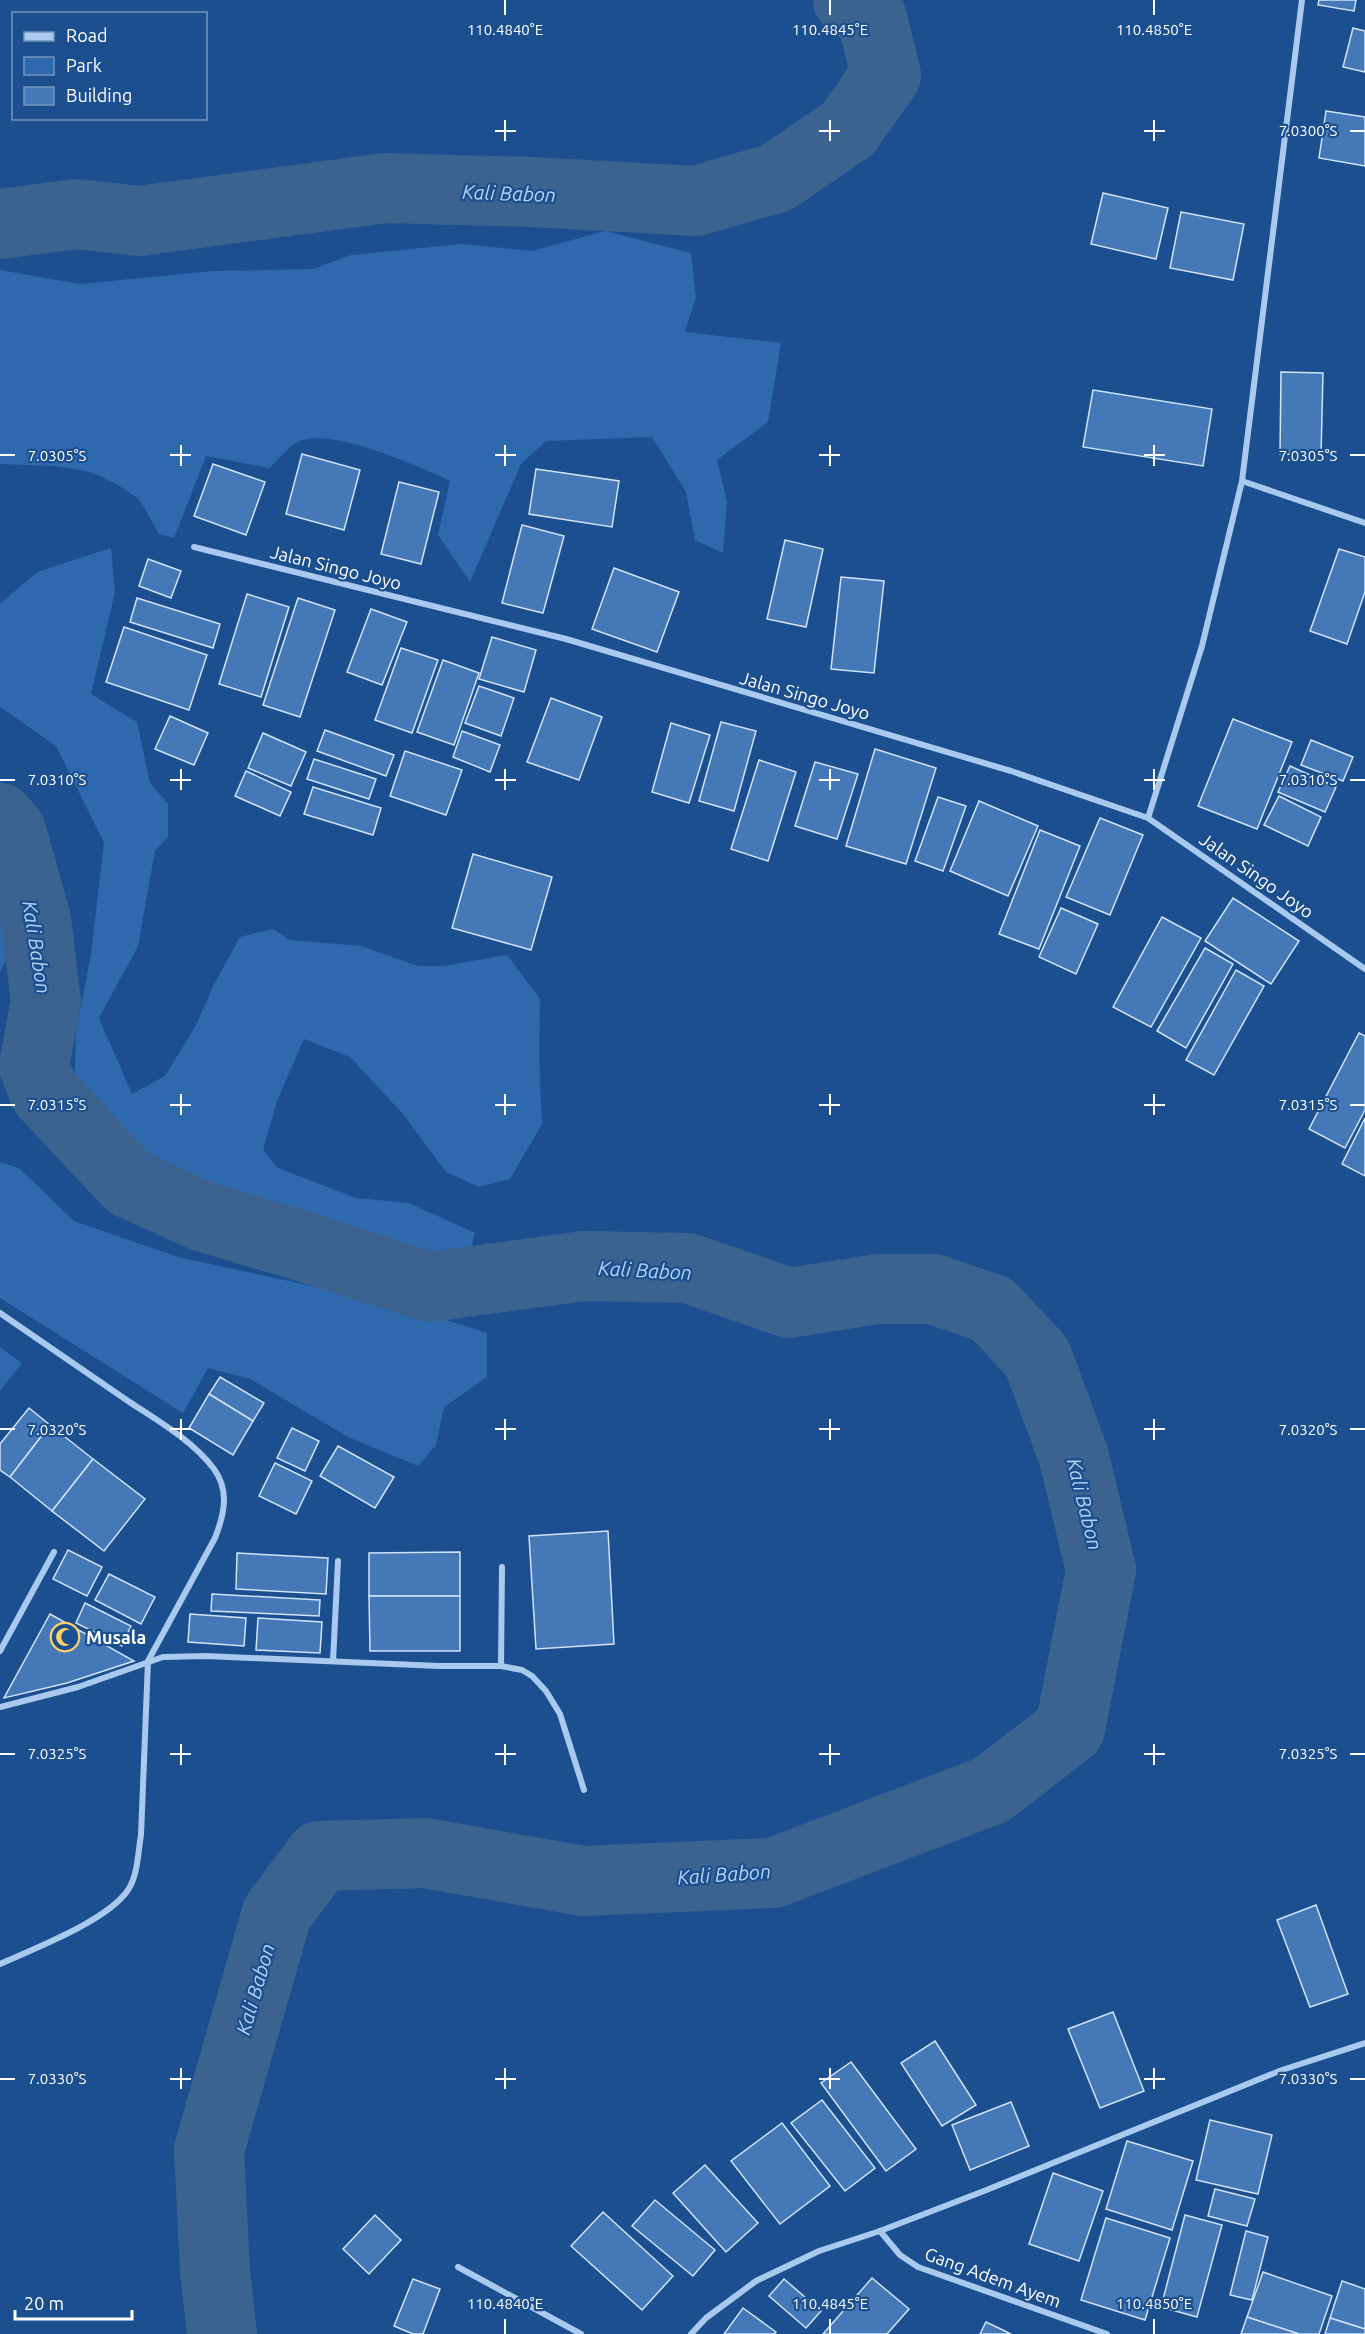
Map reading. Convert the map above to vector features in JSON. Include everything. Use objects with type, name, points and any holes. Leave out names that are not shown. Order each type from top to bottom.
[{"type":"street","points":[[1148,818],[1202,646],[1242,481],[1302,0]]},
{"type":"street","points":[[1242,481],[1365,523]]},
{"type":"street","name":"Jalan Singo Joyo","points":[[194,547],[566,639],[1011,771],[1148,818],[1365,969]]},
{"type":"street","points":[[0,1313],[185,1439],[214,1470],[226,1505],[215,1538],[148,1661],[141,1835],[137,1864],[128,1889],[111,1907],[87,1923],[0,1965]]},
{"type":"street","points":[[0,1650],[54,1552]]},
{"type":"street","points":[[333,1661],[338,1561]]},
{"type":"street","points":[[501,1666],[502,1567]]},
{"type":"street","points":[[0,1707],[78,1687],[163,1657],[206,1656],[439,1666],[501,1666],[522,1670],[532,1676],[546,1691],[560,1714],[584,1791]]},
{"type":"street","points":[[691,2334],[706,2318],[756,2281],[819,2251],[880,2231],[1282,2070],[1365,2043]]},
{"type":"street","name":"Gang Adem Ayem","points":[[880,2231],[900,2255],[918,2267],[1107,2334]]},
{"type":"street","points":[[458,2267],[581,2334]]},
{"type":"green space","points":[[605,231],[691,253],[696,297],[685,332],[781,343],[768,422],[717,460],[727,501],[723,553],[695,540],[686,492],[652,437],[546,441],[521,464],[470,582],[438,535],[450,481],[397,458],[354,444],[315,438],[300,441],[288,449],[269,468],[206,456],[174,538],[159,534],[139,499],[118,485],[91,472],[54,466],[0,464],[0,270],[80,284],[212,271],[313,269],[351,255],[462,244],[532,251]]},
{"type":"green space","points":[[111,548],[115,592],[91,694],[137,722],[150,783],[168,804],[168,837],[155,851],[138,946],[99,1018],[132,1094],[165,1076],[196,1025],[214,984],[240,937],[273,929],[290,940],[361,946],[418,966],[443,966],[507,955],[540,999],[539,1057],[542,1124],[510,1179],[479,1187],[446,1172],[403,1114],[350,1057],[304,1039],[277,1101],[263,1150],[278,1168],[356,1198],[409,1203],[475,1233],[467,1265],[217,1185],[165,1181],[113,1159],[74,1094],[76,1033],[91,954],[104,843],[56,746],[0,707],[0,604],[37,572]]},
{"type":"green space","points":[[0,901],[15,942],[0,972]]},
{"type":"green space","points":[[0,1162],[19,1168],[74,1221],[178,1257],[400,1305],[487,1333],[487,1377],[444,1407],[436,1445],[418,1466],[348,1437],[250,1379],[208,1368],[183,1413],[0,1298]]},
{"type":"green space","points":[[0,1347],[22,1363],[0,1391]]},
{"type":"building","points":[[1319,0],[1356,0],[1354,11],[1318,5]]},
{"type":"building","points":[[1353,28],[1365,31],[1365,72],[1343,67]]},
{"type":"building","points":[[1326,111],[1365,117],[1365,166],[1319,158]]},
{"type":"building","points":[[1103,193],[1168,208],[1156,259],[1091,244]]},
{"type":"building","points":[[1181,212],[1244,224],[1233,280],[1170,268]]},
{"type":"building","points":[[1281,372],[1323,373],[1321,455],[1280,454]]},
{"type":"building","points":[[1093,390],[1212,409],[1203,466],[1083,447]]},
{"type":"building","points":[[302,454],[360,470],[344,530],[286,514]]},
{"type":"building","points":[[213,464],[265,482],[246,535],[194,516]]},
{"type":"building","points":[[536,469],[619,481],[612,527],[529,514]]},
{"type":"building","points":[[399,482],[439,492],[421,564],[381,554]]},
{"type":"building","points":[[522,525],[564,536],[543,613],[502,603]]},
{"type":"building","points":[[785,540],[823,549],[806,627],[767,619]]},
{"type":"building","points":[[1339,549],[1365,557],[1365,592],[1347,644],[1310,631]]},
{"type":"building","points":[[148,559],[181,571],[171,598],[139,586]]},
{"type":"building","points":[[614,568],[679,592],[657,652],[592,629]]},
{"type":"building","points":[[841,577],[884,581],[874,673],[831,669]]},
{"type":"building","points":[[247,594],[289,607],[261,697],[219,684]]},
{"type":"building","points":[[137,598],[220,624],[213,648],[130,622]]},
{"type":"building","points":[[298,598],[335,610],[300,717],[263,705]]},
{"type":"building","points":[[371,609],[407,622],[382,685],[347,672]]},
{"type":"building","points":[[124,627],[207,655],[189,710],[106,682]]},
{"type":"building","points":[[492,637],[536,650],[524,692],[479,679]]},
{"type":"building","points":[[401,648],[438,660],[412,733],[375,720]]},
{"type":"building","points":[[443,660],[479,673],[454,745],[417,732]]},
{"type":"building","points":[[479,686],[514,698],[501,736],[465,723]]},
{"type":"building","points":[[551,698],[602,717],[579,780],[527,762]]},
{"type":"building","points":[[170,716],[208,733],[194,765],[155,749]]},
{"type":"building","points":[[1233,719],[1292,742],[1257,829],[1198,806]]},
{"type":"building","points":[[721,722],[756,731],[734,811],[699,801]]},
{"type":"building","points":[[671,723],[710,735],[689,803],[652,792]]},
{"type":"building","points":[[325,730],[394,755],[386,776],[317,751]]},
{"type":"building","points":[[462,731],[500,745],[490,772],[453,757]]},
{"type":"building","points":[[263,733],[306,752],[291,786],[248,768]]},
{"type":"building","points":[[1311,740],[1353,757],[1343,781],[1301,765]]},
{"type":"building","points":[[875,749],[936,768],[906,864],[846,846]]},
{"type":"building","points":[[405,751],[462,770],[446,815],[390,796]]},
{"type":"building","points":[[314,759],[376,779],[369,799],[307,779]]},
{"type":"building","points":[[759,760],[796,772],[768,861],[731,849]]},
{"type":"building","points":[[815,762],[858,774],[837,839],[795,826]]},
{"type":"building","points":[[1290,766],[1336,787],[1325,812],[1278,792]]},
{"type":"building","points":[[246,771],[291,792],[280,816],[235,796]]},
{"type":"building","points":[[313,787],[381,808],[373,835],[304,814]]},
{"type":"building","points":[[1279,796],[1321,817],[1308,846],[1264,825]]},
{"type":"building","points":[[938,797],[966,806],[943,871],[915,861]]},
{"type":"building","points":[[979,801],[1038,826],[1008,896],[950,871]]},
{"type":"building","points":[[1100,818],[1143,835],[1110,915],[1066,897]]},
{"type":"building","points":[[1040,830],[1080,846],[1039,949],[999,934]]},
{"type":"building","points":[[473,854],[552,877],[531,950],[452,928]]},
{"type":"building","points":[[1233,898],[1299,941],[1271,984],[1205,941]]},
{"type":"building","points":[[1061,908],[1098,924],[1076,974],[1039,957]]},
{"type":"building","points":[[1162,917],[1201,938],[1151,1027],[1113,1007]]},
{"type":"building","points":[[1205,948],[1233,964],[1186,1048],[1157,1031]]},
{"type":"building","points":[[1236,970],[1264,986],[1214,1075],[1186,1060]]},
{"type":"building","points":[[1359,1033],[1365,1036],[1365,1110],[1345,1148],[1309,1129]]},
{"type":"building","points":[[1365,1118],[1365,1176],[1342,1164]]},
{"type":"building","points":[[220,1377],[264,1403],[253,1421],[209,1394]]},
{"type":"building","points":[[209,1394],[253,1421],[233,1455],[189,1428]]},
{"type":"building","points":[[29,1408],[50,1425],[10,1477],[0,1470],[0,1444]]},
{"type":"building","points":[[50,1425],[93,1459],[52,1511],[10,1477]]},
{"type":"building","points":[[292,1428],[319,1441],[305,1471],[277,1458]]},
{"type":"building","points":[[338,1446],[394,1477],[375,1508],[320,1476]]},
{"type":"building","points":[[93,1459],[145,1499],[104,1551],[52,1511]]},
{"type":"building","points":[[275,1463],[312,1481],[296,1514],[259,1496]]},
{"type":"building","points":[[608,1531],[614,1644],[536,1649],[529,1536]]},
{"type":"building","points":[[68,1550],[102,1567],[87,1596],[53,1579]]},
{"type":"building","points":[[460,1552],[460,1596],[369,1596],[369,1553]]},
{"type":"building","points":[[237,1553],[328,1558],[326,1594],[236,1589]]},
{"type":"building","points":[[109,1574],[155,1597],[141,1624],[95,1600]]},
{"type":"building","points":[[212,1594],[320,1600],[319,1616],[211,1611]]},
{"type":"building","points":[[369,1596],[460,1596],[460,1651],[370,1651]]},
{"type":"building","points":[[85,1603],[131,1626],[122,1646],[76,1623]]},
{"type":"building","name":"Musala","points":[[50,1614],[134,1661],[67,1683],[4,1698]]},
{"type":"building","points":[[190,1614],[246,1618],[244,1646],[188,1642]]},
{"type":"building","points":[[258,1618],[322,1622],[320,1653],[256,1650]]},
{"type":"building","points":[[1316,1905],[1348,1994],[1310,2007],[1277,1920]]},
{"type":"building","points":[[1113,2012],[1144,2091],[1100,2108],[1068,2029]]},
{"type":"building","points":[[935,2041],[976,2105],[942,2126],[901,2063]]},
{"type":"building","points":[[851,2062],[916,2149],[886,2171],[821,2083]]},
{"type":"building","points":[[822,2100],[875,2168],[845,2191],[791,2123]]},
{"type":"building","points":[[1011,2102],[1029,2146],[970,2170],[952,2125]]},
{"type":"building","points":[[1210,2120],[1272,2135],[1258,2194],[1196,2180]]},
{"type":"building","points":[[782,2123],[830,2186],[780,2224],[731,2161]]},
{"type":"building","points":[[1127,2141],[1193,2161],[1172,2230],[1106,2209]]},
{"type":"building","points":[[705,2165],[758,2223],[726,2252],[673,2193]]},
{"type":"building","points":[[1053,2173],[1103,2191],[1079,2261],[1029,2244]]},
{"type":"building","points":[[1215,2189],[1255,2199],[1247,2226],[1208,2216]]},
{"type":"building","points":[[655,2200],[715,2250],[693,2276],[632,2226]]},
{"type":"building","points":[[603,2212],[673,2276],[642,2310],[571,2246]]},
{"type":"building","points":[[375,2215],[401,2240],[369,2274],[343,2249]]},
{"type":"building","points":[[1185,2215],[1222,2225],[1197,2317],[1161,2307]]},
{"type":"building","points":[[1106,2218],[1170,2238],[1145,2320],[1081,2300]]},
{"type":"building","points":[[1246,2231],[1268,2237],[1252,2300],[1230,2295]]},
{"type":"building","points":[[1263,2272],[1332,2296],[1319,2334],[1299,2334],[1247,2317]]},
{"type":"building","points":[[872,2278],[909,2309],[887,2334],[823,2334]]},
{"type":"building","points":[[413,2279],[440,2289],[423,2334],[413,2334],[394,2326]]},
{"type":"building","points":[[784,2279],[821,2311],[806,2328],[769,2296]]},
{"type":"building","points":[[1342,2281],[1365,2289],[1365,2329],[1330,2318]]},
{"type":"building","points":[[743,2308],[776,2332],[774,2334],[724,2334]]},
{"type":"building","points":[[1247,2317],[1299,2334],[1241,2334]]},
{"type":"building","points":[[1330,2318],[1365,2329],[1365,2334],[1325,2334]]},
{"type":"building","points":[[986,2322],[1011,2334],[980,2334]]},
{"type":"waterway","name":"Kali Babon","points":[[0,224],[76,214],[139,221],[385,188],[532,192],[696,201],[776,178],[848,129],[886,75],[872,18],[848,0]]},
{"type":"waterway","name":"Kali Babon","points":[[0,818],[11,831],[36,920],[46,1001],[34,1066],[44,1092],[129,1183],[204,1217],[429,1287],[584,1266],[688,1268],[789,1303],[878,1289],[933,1289],[992,1309],[1037,1357],[1074,1457],[1101,1570],[1070,1729],[991,1790],[773,1873],[583,1881],[425,1853],[320,1856],[277,1913],[209,2150],[215,2271],[222,2334]]},
{"type":"place","name":"Musala","points":[[65,1637]]}]
